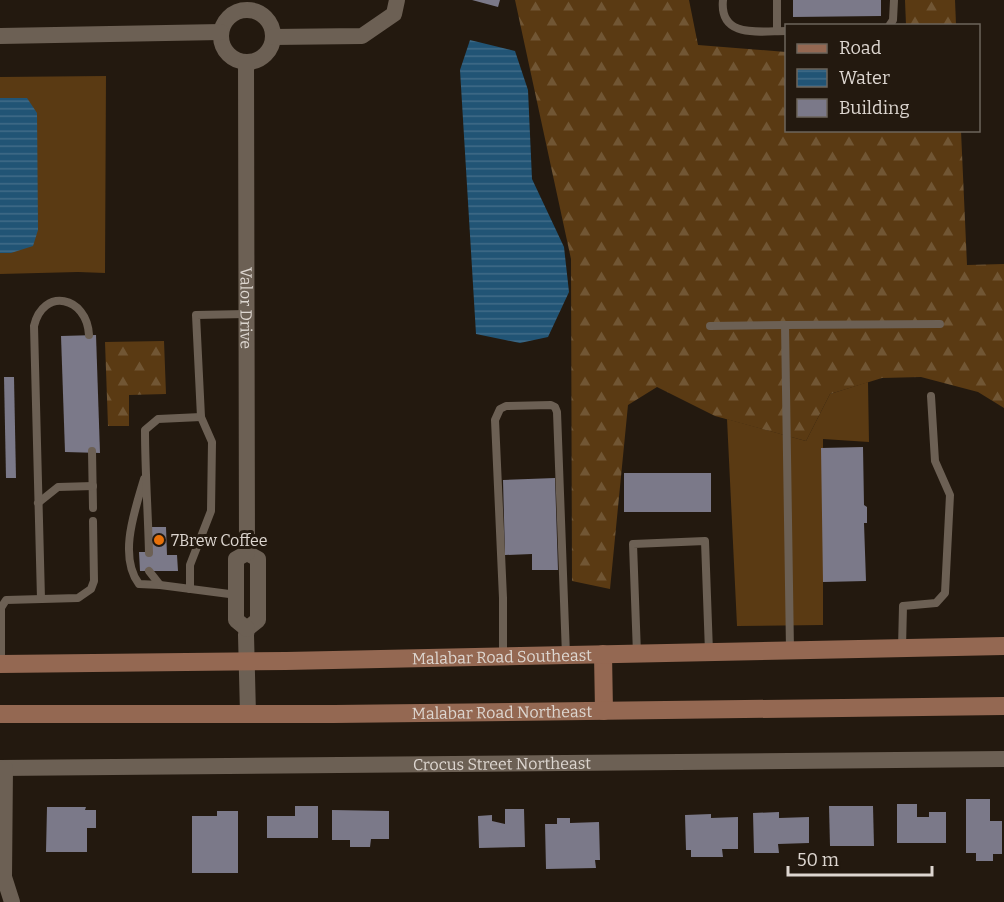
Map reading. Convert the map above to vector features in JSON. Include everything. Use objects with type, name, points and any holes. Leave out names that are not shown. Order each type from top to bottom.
[{"type":"main road","name":"Malabar Road Southeast","points":[[1,664],[1004,646]]},
{"type":"main road","points":[[603,654],[604,711]]},
{"type":"main road","name":"Malabar Road Northeast","points":[[0,714],[248,714],[1004,706]]},
{"type":"street","points":[[273,37],[362,36],[394,14],[397,0]]},
{"type":"street","points":[[251,11],[265,18],[270,25],[273,37],[268,50],[262,56],[246,62],[230,55],[224,48],[221,32],[224,24],[235,13],[251,11]]},
{"type":"street","points":[[0,36],[221,32]]},
{"type":"street","name":"Valor Drive","points":[[246,62],[247,553]]},
{"type":"street","name":"Valor Drive","points":[[247,553],[237,559],[236,620],[247,629]]},
{"type":"street","name":"Valor Drive","points":[[247,553],[258,559],[258,620],[247,629]]},
{"type":"street","name":"Valor Drive","points":[[247,629],[248,714]]},
{"type":"street","name":"Crocus Street Northeast","points":[[3,768],[1004,759]]},
{"type":"street","points":[[3,768],[4,877],[12,902]]},
{"type":"lane","points":[[723,0],[724,20],[733,27],[751,32],[782,31],[777,0]]},
{"type":"lane","points":[[890,24],[893,20],[894,0]]},
{"type":"lane","points":[[41,599],[34,326],[36,317],[50,304],[60,301],[68,302],[76,305],[87,318],[89,335]]},
{"type":"lane","points":[[190,589],[190,565],[211,511],[212,442],[201,417],[196,315],[246,314]]},
{"type":"lane","points":[[710,326],[940,324]]},
{"type":"lane","points":[[785,325],[790,650]]},
{"type":"lane","points":[[902,648],[903,606],[936,603],[945,593],[950,495],[935,461],[931,396]]},
{"type":"lane","points":[[503,656],[503,598],[495,420],[500,408],[506,406],[540,405],[551,405],[557,412],[566,655]]},
{"type":"lane","points":[[149,553],[145,430],[158,419],[201,417]]},
{"type":"lane","points":[[92,451],[93,508]]},
{"type":"lane","points":[[145,479],[129,528],[131,573],[138,584],[237,595]]},
{"type":"lane","points":[[38,503],[58,487],[93,486]]},
{"type":"lane","points":[[1,664],[1,607],[6,600],[78,598],[91,589],[94,581],[93,521]]},
{"type":"lane","points":[[637,654],[633,544],[705,541],[709,652]]},
{"type":"lane","points":[[149,571],[160,585]]},
{"type":"green space","points":[[515,0],[689,0],[698,45],[785,52],[785,132],[961,132],[967,265],[1004,264],[1004,408],[978,392],[921,377],[882,378],[830,394],[806,441],[715,416],[657,387],[628,405],[610,589],[572,581],[571,259]]},
{"type":"green space","points":[[905,0],[955,0],[956,24],[906,24]]},
{"type":"green space","points":[[106,76],[105,273],[0,274],[0,253],[11,253],[27,98],[0,98],[0,77]]},
{"type":"green space","points":[[164,341],[166,394],[129,395],[129,426],[108,426],[105,342]]},
{"type":"green space","points":[[868,382],[869,442],[823,439],[823,625],[737,626],[727,419],[806,441],[830,394]]},
{"type":"water","points":[[470,40],[515,51],[528,90],[532,179],[564,247],[569,292],[548,337],[520,343],[476,334],[460,70]]},
{"type":"water","points":[[0,98],[27,98],[37,113],[38,230],[33,246],[11,253],[0,253]]},
{"type":"building","points":[[472,0],[500,0],[498,7]]},
{"type":"building","points":[[793,0],[881,0],[881,16],[793,17]]},
{"type":"building","points":[[96,335],[100,453],[65,452],[61,336]]},
{"type":"building","points":[[4,377],[14,377],[16,478],[6,478]]},
{"type":"building","points":[[863,447],[864,505],[867,507],[867,523],[864,523],[866,581],[823,582],[821,448]]},
{"type":"building","points":[[624,473],[711,473],[711,512],[624,512]]},
{"type":"building","points":[[555,478],[558,570],[532,570],[532,554],[505,555],[503,480]]},
{"type":"building","name":"7Brew Coffee","points":[[152,527],[166,527],[167,555],[177,555],[178,571],[140,571],[139,552],[152,552]]},
{"type":"building","points":[[966,799],[990,799],[990,821],[1002,821],[1002,854],[993,854],[993,861],[976,861],[976,853],[966,853]]},
{"type":"building","points":[[897,804],[917,804],[917,817],[929,817],[929,812],[946,812],[946,843],[897,843]]},
{"type":"building","points":[[295,806],[318,806],[318,838],[267,838],[267,816],[295,816]]},
{"type":"building","points":[[829,806],[873,806],[874,846],[830,846]]},
{"type":"building","points":[[47,807],[86,807],[85,810],[96,810],[96,828],[87,828],[87,852],[46,852]]},
{"type":"building","points":[[505,809],[524,809],[525,847],[479,848],[478,816],[492,815],[492,821],[505,824]]},
{"type":"building","points":[[332,810],[389,811],[389,839],[371,839],[370,847],[350,847],[350,840],[332,840]]},
{"type":"building","points":[[217,811],[238,811],[238,873],[192,873],[192,816],[217,816]]},
{"type":"building","points":[[779,812],[779,818],[809,817],[809,843],[778,844],[779,853],[754,853],[753,813]]},
{"type":"building","points":[[711,814],[711,818],[738,817],[738,849],[722,849],[723,857],[691,857],[691,850],[686,850],[685,815]]},
{"type":"building","points":[[557,818],[570,818],[570,823],[599,822],[600,860],[595,860],[596,868],[546,869],[545,824],[557,824]]},
{"type":"place","name":"7Brew Coffee","points":[[159,540]]}]
